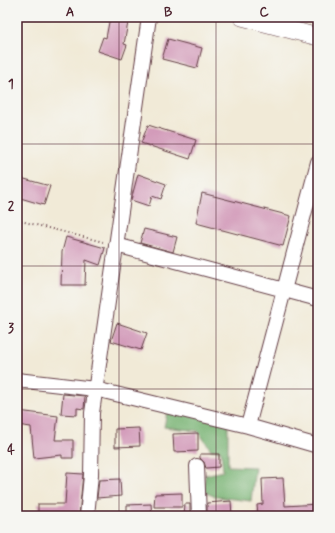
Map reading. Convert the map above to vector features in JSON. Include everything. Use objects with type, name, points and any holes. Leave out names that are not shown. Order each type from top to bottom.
[{"type":"street","points":[[87,516],[91,475],[92,413],[149,17]]},
{"type":"street","points":[[242,17],[318,37]]},
{"type":"street","points":[[248,426],[318,162]]},
{"type":"street","points":[[116,245],[318,299]]},
{"type":"street","points":[[17,380],[95,389],[248,426],[318,446]]},
{"type":"street","points":[[197,466],[198,516]]},
{"type":"path","points":[[17,220],[116,245]]},
{"type":"green space","points":[[168,407],[228,422],[228,466],[255,467],[251,501],[216,497],[204,492],[205,475],[223,471],[221,451],[211,450],[198,431],[164,427]]},
{"type":"building","points":[[110,17],[129,17],[124,44],[127,45],[122,59],[98,51],[103,37],[106,38]]},
{"type":"building","points":[[168,39],[202,48],[197,68],[162,59]]},
{"type":"building","points":[[148,125],[196,140],[190,159],[141,143]]},
{"type":"building","points":[[138,174],[166,184],[161,199],[152,196],[149,206],[131,200]]},
{"type":"building","points":[[17,177],[50,186],[44,205],[17,197]]},
{"type":"building","points":[[202,193],[291,216],[283,246],[196,223]]},
{"type":"building","points":[[144,229],[177,237],[173,252],[140,243]]},
{"type":"building","points":[[66,237],[105,248],[100,265],[86,260],[85,285],[61,285],[62,252]]},
{"type":"building","points":[[117,323],[147,333],[141,350],[111,341]]},
{"type":"building","points":[[63,394],[85,396],[84,409],[77,408],[77,415],[61,414]]},
{"type":"building","points":[[18,411],[58,416],[55,440],[73,440],[73,458],[62,458],[62,455],[34,458],[31,427],[17,425]]},
{"type":"building","points":[[139,428],[140,446],[115,447],[115,429]]},
{"type":"building","points":[[198,433],[198,451],[174,452],[173,434]]},
{"type":"building","points":[[200,454],[219,454],[219,467],[206,468],[204,462],[200,458]]},
{"type":"building","points":[[67,473],[83,474],[79,516],[38,516],[38,504],[65,504]]},
{"type":"building","points":[[283,478],[285,506],[318,504],[318,516],[258,516],[257,505],[263,504],[262,479]]},
{"type":"building","points":[[120,479],[121,496],[97,498],[99,480]]},
{"type":"building","points":[[182,493],[182,507],[154,507],[155,494]]},
{"type":"building","points":[[231,501],[232,516],[207,516],[207,503]]},
{"type":"building","points":[[151,504],[152,516],[127,516],[127,505]]},
{"type":"building","points":[[185,504],[190,504],[190,516],[184,516]]}]
